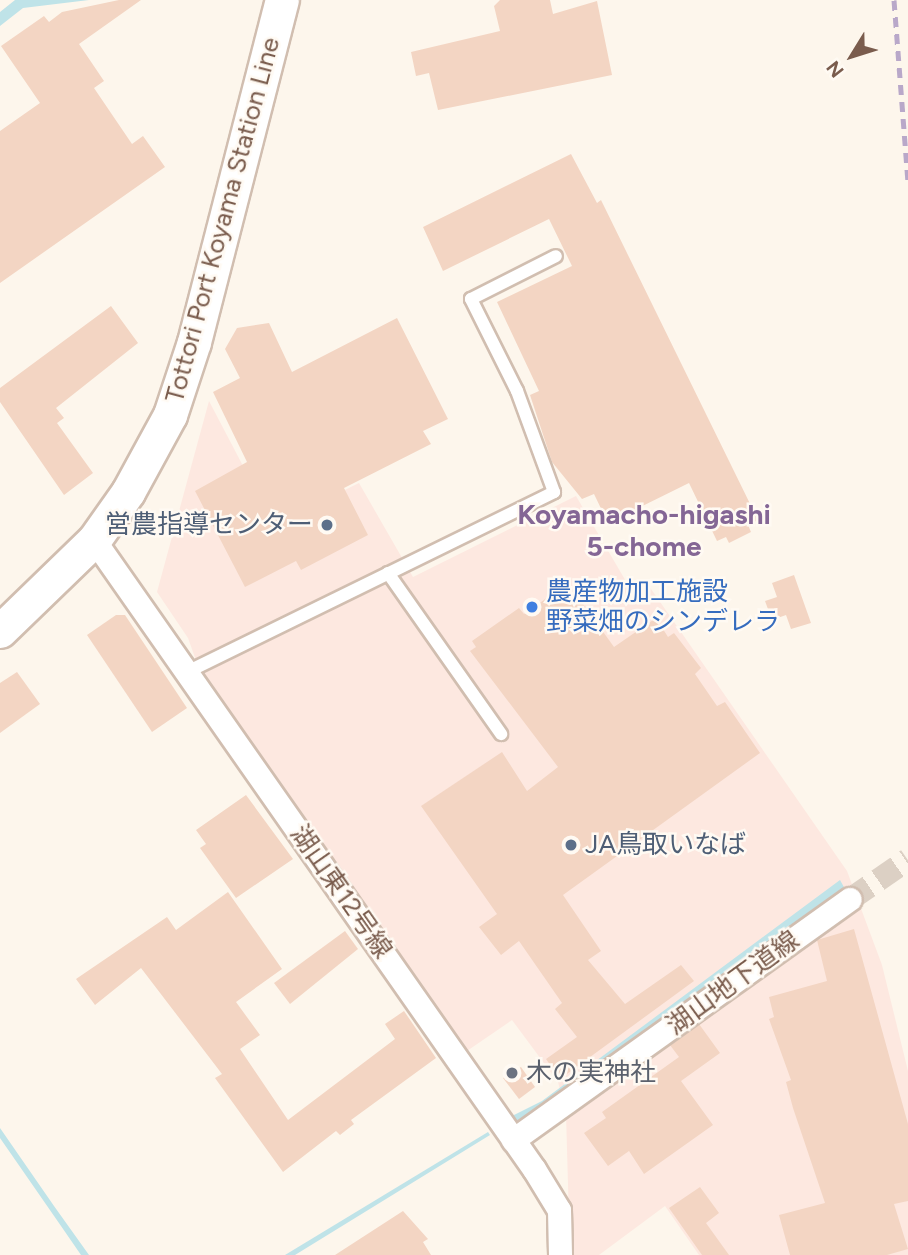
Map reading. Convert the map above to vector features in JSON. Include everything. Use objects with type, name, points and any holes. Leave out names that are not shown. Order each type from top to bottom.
[{"type":"main road","name":"Tottori Port Koyama Station Line","points":[[0,631],[94,540],[128,492],[170,415],[194,342],[282,0]]},
{"type":"street","name":"湖山東12号線","points":[[94,540],[513,1140],[559,1210],[560,1255]]},
{"type":"street","name":"湖山地下道線","points":[[513,1140],[850,899]]},
{"type":"lane","points":[[186,673],[554,492],[517,391],[471,299],[556,256]]},
{"type":"lane","points":[[388,573],[501,734]]},
{"type":"shaded area","name":"JA鳥取いなば","points":[[209,401],[274,525],[359,483],[413,577],[576,496],[634,595],[649,586],[847,871],[882,965],[908,1071],[908,1255],[699,1255],[665,1206],[599,1255],[570,1255],[566,1114],[558,1082],[512,1020],[464,1053],[204,683],[188,638],[157,592]]},
{"type":"water","points":[[15,0],[89,0],[23,8],[0,26],[0,12]]},
{"type":"water","points":[[840,880],[845,889],[546,1107],[512,1124],[508,1118],[542,1101]]},
{"type":"water","points":[[0,1128],[89,1255],[81,1255],[0,1138]]},
{"type":"water","points":[[488,1132],[490,1135],[295,1255],[285,1255]]},
{"type":"building","points":[[119,0],[141,0],[79,44],[104,81],[94,88],[132,144],[143,136],[165,167],[0,283],[0,131],[40,103],[1,46],[44,16],[49,22],[62,12]]},
{"type":"building","points":[[500,0],[550,0],[553,14],[597,1],[612,75],[438,110],[429,73],[416,76],[411,52],[500,31],[494,6]]},
{"type":"building","points":[[571,154],[597,203],[601,200],[758,520],[748,525],[751,532],[729,543],[726,537],[717,541],[689,483],[608,523],[594,494],[582,499],[552,462],[530,395],[539,391],[497,302],[572,266],[549,219],[443,271],[423,227]]},
{"type":"building","points":[[111,306],[138,343],[56,408],[64,418],[57,423],[93,473],[64,495],[0,402],[0,388]]},
{"type":"building","points":[[397,318],[448,419],[423,431],[431,444],[344,488],[368,535],[301,570],[296,561],[245,587],[195,491],[247,462],[213,392],[240,378],[225,349],[237,328],[269,323],[292,372]]},
{"type":"building","points":[[794,575],[811,623],[791,629],[786,615],[772,620],[765,601],[777,597],[772,583]]},
{"type":"building","points":[[568,583],[614,647],[656,618],[668,637],[674,633],[701,668],[695,674],[717,706],[725,702],[760,753],[563,895],[601,951],[588,960],[625,1004],[681,965],[694,981],[560,1079],[546,1059],[577,1037],[555,1009],[562,1003],[519,941],[501,955],[479,927],[497,914],[421,806],[502,752],[527,791],[558,767],[470,651],[476,647],[472,641],[519,608],[524,614]]},
{"type":"building","points":[[116,615],[125,615],[187,708],[152,732],[87,635]]},
{"type":"building","points":[[17,672],[40,704],[0,733],[0,683]]},
{"type":"building","points":[[246,795],[293,859],[236,898],[200,848],[206,844],[196,830]]},
{"type":"building","points":[[228,892],[282,969],[236,1002],[260,1035],[240,1049],[288,1120],[395,1039],[385,1024],[404,1011],[436,1058],[351,1120],[354,1124],[340,1135],[336,1131],[283,1172],[215,1078],[222,1074],[141,968],[95,1005],[76,979],[167,917],[176,930]]},
{"type":"building","points":[[854,929],[908,1124],[908,1201],[894,1204],[908,1249],[887,1255],[790,1255],[779,1215],[825,1203],[793,1108],[786,1082],[791,1080],[769,1019],[774,1017],[769,997],[827,981],[817,940]]},
{"type":"building","points":[[345,931],[358,949],[290,1004],[274,983]]},
{"type":"building","points":[[699,1024],[720,1053],[681,1081],[713,1125],[644,1174],[629,1151],[608,1166],[584,1133],[606,1118],[602,1112],[679,1057],[670,1045]]},
{"type":"building","points":[[521,1067],[535,1087],[519,1099],[503,1078]]},
{"type":"building","points":[[700,1187],[719,1213],[706,1223],[729,1255],[702,1255],[669,1208]]},
{"type":"building","points":[[403,1211],[428,1239],[423,1242],[431,1255],[335,1255]]},
{"type":"tunnel","points":[[850,899],[908,859]]},
{"type":"railway","points":[[894,0],[908,184]]},
{"type":"place","name":"営農指導センター","points":[[327,525]]},
{"type":"place","name":"農産物加工施設 野菜畑のシンデレラ","points":[[532,607]]},
{"type":"place","name":"JA鳥取いなば","points":[[571,845]]},
{"type":"place","name":"木の実神社","points":[[512,1073]]},
{"type":"district","name":"Koyamacho-higashi 5-chome","points":[[644,530]]}]
